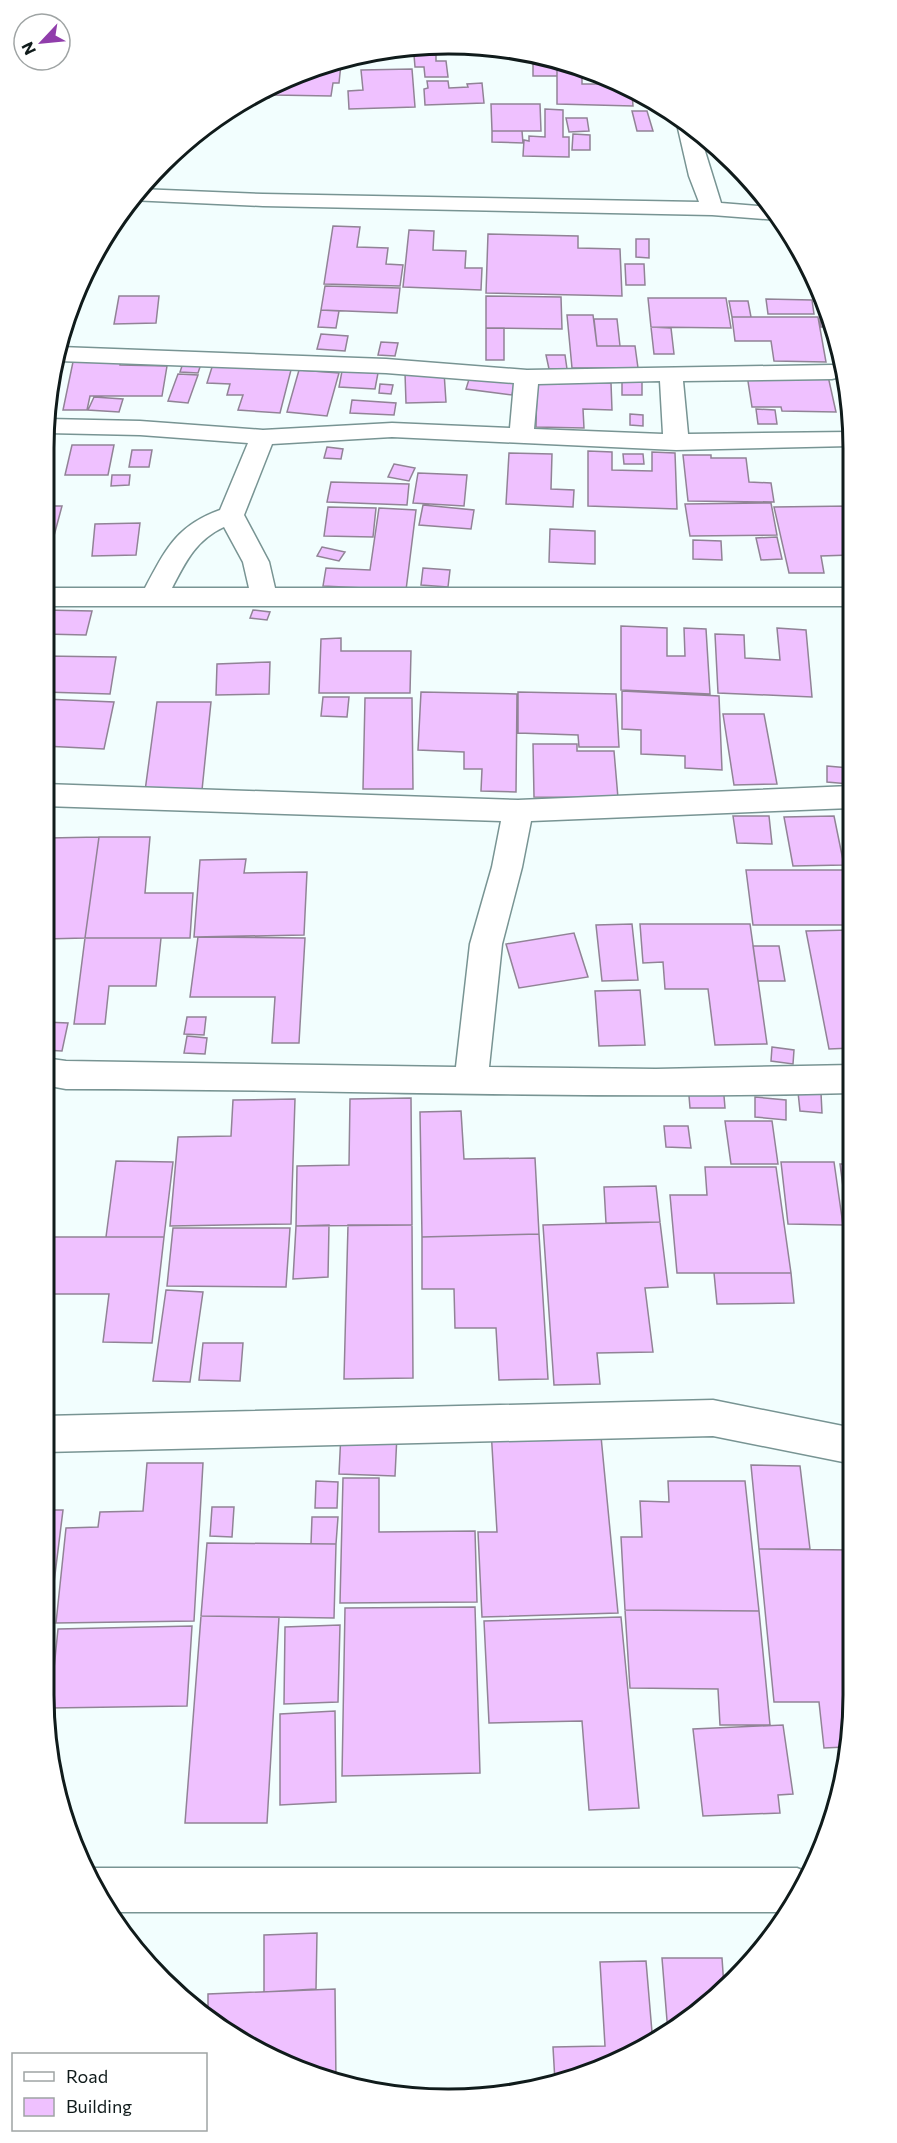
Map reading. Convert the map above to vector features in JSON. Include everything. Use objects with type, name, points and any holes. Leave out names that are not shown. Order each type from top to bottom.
[{"type":"street","points":[[690,137],[700,177],[712,209]]},
{"type":"street","points":[[146,195],[712,209],[765,213]]},
{"type":"street","points":[[65,354],[386,366],[527,377],[832,372]]},
{"type":"street","points":[[671,374],[676,442]]},
{"type":"street","points":[[521,435],[527,377]]},
{"type":"street","points":[[55,426],[140,428],[263,437],[392,430],[676,442],[843,439]]},
{"type":"street","points":[[154,597],[186,538],[207,523],[231,515],[263,437]]},
{"type":"street","points":[[231,515],[256,562],[264,597]]},
{"type":"street","points":[[54,597],[843,597]]},
{"type":"street","points":[[54,795],[518,812],[843,797]]},
{"type":"street","points":[[471,1080],[486,944],[507,867],[518,812]]},
{"type":"street","points":[[54,1073],[769,1083],[843,1079]]},
{"type":"street","points":[[54,1434],[713,1418],[843,1444]]},
{"type":"street","points":[[106,1890],[791,1890]]},
{"type":"building","points":[[436,55],[436,61],[446,61],[448,77],[425,77],[424,67],[415,67],[414,56]]},
{"type":"building","points":[[533,64],[557,69],[557,76],[533,76]]},
{"type":"building","points":[[340,69],[339,83],[333,83],[331,96],[274,95]]},
{"type":"building","points":[[412,69],[415,107],[349,109],[348,91],[363,90],[361,70]]},
{"type":"building","points":[[557,69],[582,78],[582,84],[599,84],[623,95],[633,100],[633,106],[557,104]]},
{"type":"building","points":[[427,81],[448,81],[449,88],[468,87],[467,84],[482,83],[484,103],[425,105],[424,89],[428,88]]},
{"type":"building","points":[[491,104],[540,104],[541,131],[492,131]]},
{"type":"building","points":[[545,109],[563,110],[563,137],[569,137],[569,157],[523,156],[524,140],[529,141],[529,136],[545,137]]},
{"type":"building","points":[[632,111],[647,111],[653,131],[637,131]]},
{"type":"building","points":[[566,118],[587,118],[589,131],[569,132]]},
{"type":"building","points":[[492,131],[522,131],[523,143],[492,142]]},
{"type":"building","points":[[573,134],[590,135],[590,150],[572,150]]},
{"type":"building","points":[[333,226],[360,227],[357,247],[388,248],[386,264],[403,265],[400,286],[324,284]]},
{"type":"building","points":[[409,230],[434,231],[433,250],[466,251],[465,268],[482,268],[481,290],[403,287]]},
{"type":"building","points":[[488,234],[578,236],[578,248],[620,249],[622,296],[486,293]]},
{"type":"building","points":[[636,239],[649,239],[649,258],[636,257]]},
{"type":"building","points":[[625,264],[644,264],[645,285],[626,285]]},
{"type":"building","points":[[325,286],[400,288],[397,313],[321,310]]},
{"type":"building","points":[[119,296],[159,296],[156,323],[114,324]]},
{"type":"building","points":[[486,296],[561,297],[562,329],[486,328]]},
{"type":"building","points":[[648,298],[726,298],[731,328],[651,327]]},
{"type":"building","points":[[766,299],[812,300],[814,314],[768,314]]},
{"type":"building","points":[[729,301],[748,301],[751,317],[732,317]]},
{"type":"building","points":[[321,310],[339,311],[336,328],[318,327]]},
{"type":"building","points":[[567,315],[593,315],[597,346],[635,346],[638,368],[572,368]]},
{"type":"building","points":[[732,317],[818,317],[826,362],[774,361],[771,341],[735,341]]},
{"type":"building","points":[[594,319],[617,319],[620,346],[597,346]]},
{"type":"building","points":[[651,327],[671,328],[674,354],[654,354]]},
{"type":"building","points":[[486,328],[504,328],[504,360],[486,360]]},
{"type":"building","points":[[321,334],[348,336],[345,351],[317,349]]},
{"type":"building","points":[[381,342],[398,343],[395,356],[378,355]]},
{"type":"building","points":[[546,355],[565,355],[567,369],[549,369]]},
{"type":"building","points":[[74,357],[121,357],[120,365],[167,366],[162,396],[90,396],[87,410],[63,410]]},
{"type":"building","points":[[184,360],[202,361],[198,373],[180,372]]},
{"type":"building","points":[[213,364],[291,370],[280,413],[238,410],[243,395],[227,395],[230,384],[207,383]]},
{"type":"building","points":[[299,370],[339,373],[327,416],[287,412]]},
{"type":"building","points":[[342,371],[378,373],[375,389],[339,387]]},
{"type":"building","points":[[444,372],[446,402],[406,403],[405,373]]},
{"type":"building","points":[[178,374],[198,375],[188,403],[168,401]]},
{"type":"building","points":[[747,375],[828,376],[836,412],[782,411],[781,407],[752,407]]},
{"type":"building","points":[[470,376],[515,381],[512,395],[466,389]]},
{"type":"building","points":[[622,378],[642,378],[642,395],[622,395]]},
{"type":"building","points":[[537,381],[611,383],[612,410],[583,409],[584,428],[536,427]]},
{"type":"building","points":[[380,384],[393,385],[391,394],[379,393]]},
{"type":"building","points":[[94,397],[123,399],[119,412],[88,410]]},
{"type":"building","points":[[352,400],[396,403],[394,415],[350,413]]},
{"type":"building","points":[[756,409],[775,410],[777,424],[758,424]]},
{"type":"building","points":[[630,414],[643,415],[643,426],[630,425]]},
{"type":"building","points":[[72,445],[114,445],[108,475],[65,475]]},
{"type":"building","points":[[327,447],[343,449],[341,459],[324,458]]},
{"type":"building","points":[[132,450],[152,450],[149,467],[129,467]]},
{"type":"building","points":[[588,451],[612,452],[612,470],[652,471],[652,452],[675,453],[677,509],[588,506]]},
{"type":"building","points":[[509,453],[552,454],[551,489],[574,490],[573,507],[506,504]]},
{"type":"building","points":[[623,454],[643,454],[644,464],[624,464]]},
{"type":"building","points":[[683,455],[746,458],[749,482],[771,483],[774,502],[688,501]]},
{"type":"building","points":[[394,464],[415,468],[409,481],[388,477]]},
{"type":"building","points":[[418,473],[467,475],[464,506],[413,503]]},
{"type":"building","points":[[112,475],[130,475],[129,485],[111,486]]},
{"type":"building","points":[[331,482],[409,484],[407,505],[327,502]]},
{"type":"building","points":[[771,503],[777,535],[690,536],[685,504]]},
{"type":"building","points":[[423,505],[474,510],[471,529],[419,525]]},
{"type":"building","points":[[54,506],[62,506],[54,536]]},
{"type":"building","points":[[843,506],[843,555],[821,556],[824,573],[789,573],[774,507]]},
{"type":"building","points":[[328,507],[376,508],[373,537],[324,536]]},
{"type":"building","points":[[379,508],[416,510],[406,590],[323,586],[326,568],[370,570]]},
{"type":"building","points":[[140,523],[136,555],[92,556],[95,524]]},
{"type":"building","points":[[550,529],[595,531],[595,564],[549,562]]},
{"type":"building","points":[[777,537],[782,559],[761,560],[756,538]]},
{"type":"building","points":[[693,540],[721,541],[722,560],[693,559]]},
{"type":"building","points":[[322,547],[345,552],[339,561],[317,556]]},
{"type":"building","points":[[423,568],[450,570],[448,587],[421,585]]},
{"type":"building","points":[[54,610],[92,611],[86,635],[54,634]]},
{"type":"building","points":[[253,610],[270,612],[267,620],[250,618]]},
{"type":"building","points":[[621,626],[667,628],[667,656],[685,656],[684,628],[706,629],[710,694],[621,690]]},
{"type":"building","points":[[777,628],[806,630],[812,697],[718,693],[715,634],[744,635],[745,658],[780,660]]},
{"type":"building","points":[[341,638],[341,651],[411,651],[410,693],[319,693],[321,639]]},
{"type":"building","points":[[54,656],[116,657],[110,694],[54,692]]},
{"type":"building","points":[[270,662],[269,694],[216,695],[217,664]]},
{"type":"building","points":[[622,691],[719,696],[722,770],[685,768],[685,756],[641,754],[641,730],[622,729]]},
{"type":"building","points":[[421,692],[517,694],[516,792],[481,791],[482,769],[464,769],[464,752],[418,750]]},
{"type":"building","points":[[518,692],[616,694],[619,747],[579,747],[578,735],[518,733]]},
{"type":"building","points":[[323,697],[349,697],[347,717],[321,716]]},
{"type":"building","points":[[365,698],[412,698],[413,789],[363,789]]},
{"type":"building","points":[[54,699],[114,702],[104,749],[54,746]]},
{"type":"building","points":[[157,702],[211,702],[202,790],[145,791]]},
{"type":"building","points":[[723,714],[764,714],[777,784],[734,785]]},
{"type":"building","points":[[533,744],[577,744],[577,751],[614,751],[618,798],[534,797]]},
{"type":"building","points":[[827,766],[843,767],[843,783],[827,782]]},
{"type":"building","points":[[733,816],[769,816],[772,844],[737,843]]},
{"type":"building","points":[[834,816],[843,865],[793,866],[784,817]]},
{"type":"building","points":[[99,837],[85,938],[54,939],[54,838]]},
{"type":"building","points":[[99,837],[150,837],[145,893],[193,893],[190,938],[85,938]]},
{"type":"building","points":[[246,859],[244,873],[307,872],[304,935],[194,937],[200,860]]},
{"type":"building","points":[[746,870],[843,870],[843,925],[753,925]]},
{"type":"building","points":[[632,924],[638,980],[602,981],[596,925]]},
{"type":"building","points":[[640,924],[750,924],[767,1044],[715,1045],[708,989],[665,989],[663,962],[643,963]]},
{"type":"building","points":[[843,930],[843,1048],[829,1049],[806,931]]},
{"type":"building","points":[[574,933],[588,977],[519,988],[506,944]]},
{"type":"building","points":[[198,937],[305,938],[299,1043],[272,1043],[275,997],[190,997]]},
{"type":"building","points":[[85,938],[161,938],[156,986],[109,986],[105,1024],[74,1024]]},
{"type":"building","points":[[753,946],[779,946],[785,981],[758,981]]},
{"type":"building","points":[[640,990],[645,1045],[599,1046],[595,991]]},
{"type":"building","points":[[187,1017],[206,1017],[204,1035],[184,1034]]},
{"type":"building","points":[[54,1022],[68,1023],[62,1051],[54,1051]]},
{"type":"building","points":[[187,1036],[207,1038],[205,1054],[184,1053]]},
{"type":"building","points":[[772,1047],[794,1050],[793,1064],[771,1061]]},
{"type":"building","points":[[688,1084],[723,1084],[725,1108],[690,1108]]},
{"type":"building","points":[[798,1092],[821,1093],[822,1113],[800,1111]]},
{"type":"building","points":[[755,1097],[786,1100],[786,1120],[755,1117]]},
{"type":"building","points":[[411,1098],[412,1225],[296,1226],[297,1166],[349,1165],[350,1099]]},
{"type":"building","points":[[295,1099],[291,1224],[170,1226],[178,1137],[231,1136],[233,1100]]},
{"type":"building","points":[[461,1111],[464,1159],[535,1158],[539,1234],[422,1237],[420,1112]]},
{"type":"building","points":[[725,1121],[772,1121],[778,1164],[731,1164]]},
{"type":"building","points":[[664,1126],[688,1126],[691,1148],[666,1147]]},
{"type":"building","points":[[116,1161],[173,1162],[164,1237],[106,1237]]},
{"type":"building","points":[[781,1162],[834,1162],[843,1225],[788,1224]]},
{"type":"building","points":[[840,1164],[843,1164],[843,1187]]},
{"type":"building","points":[[705,1167],[776,1167],[791,1273],[677,1273],[670,1195],[707,1195]]},
{"type":"building","points":[[656,1186],[660,1222],[606,1223],[604,1187]]},
{"type":"building","points":[[660,1222],[668,1287],[645,1288],[653,1352],[597,1353],[600,1384],[554,1385],[543,1225]]},
{"type":"building","points":[[329,1225],[328,1277],[293,1279],[296,1226]]},
{"type":"building","points":[[348,1225],[412,1225],[413,1378],[344,1379]]},
{"type":"building","points":[[173,1228],[290,1228],[286,1287],[167,1286]]},
{"type":"building","points":[[539,1234],[548,1379],[499,1380],[496,1328],[455,1328],[454,1289],[422,1289],[422,1237]]},
{"type":"building","points":[[54,1237],[164,1237],[152,1343],[103,1342],[109,1294],[54,1294]]},
{"type":"building","points":[[714,1273],[791,1273],[794,1303],[717,1304]]},
{"type":"building","points":[[166,1290],[203,1292],[190,1382],[153,1381]]},
{"type":"building","points":[[203,1343],[243,1343],[240,1381],[199,1380]]},
{"type":"building","points":[[600,1426],[618,1613],[482,1617],[478,1532],[497,1532],[491,1429]]},
{"type":"building","points":[[341,1433],[397,1435],[395,1476],[339,1474]]},
{"type":"building","points":[[147,1463],[203,1463],[194,1621],[56,1623],[66,1528],[98,1527],[100,1512],[143,1511]]},
{"type":"building","points":[[751,1465],[800,1466],[810,1549],[759,1549]]},
{"type":"building","points":[[343,1478],[379,1478],[379,1532],[475,1531],[477,1602],[340,1603]]},
{"type":"building","points":[[316,1481],[338,1482],[337,1508],[315,1508]]},
{"type":"building","points":[[668,1481],[745,1481],[759,1611],[625,1610],[621,1537],[642,1537],[640,1501],[669,1502]]},
{"type":"building","points":[[212,1507],[234,1507],[232,1537],[210,1536]]},
{"type":"building","points":[[54,1510],[63,1510],[54,1583]]},
{"type":"building","points":[[312,1517],[338,1517],[336,1544],[311,1544]]},
{"type":"building","points":[[207,1543],[336,1544],[334,1618],[201,1616]]},
{"type":"building","points":[[759,1549],[843,1550],[843,1694],[840,1747],[824,1748],[819,1702],[774,1702]]},
{"type":"building","points":[[475,1607],[480,1773],[342,1776],[345,1608]]},
{"type":"building","points":[[625,1610],[759,1611],[770,1725],[720,1725],[718,1689],[630,1688]]},
{"type":"building","points":[[201,1616],[279,1617],[267,1823],[185,1823]]},
{"type":"building","points":[[621,1617],[639,1808],[589,1810],[582,1721],[489,1723],[484,1621]]},
{"type":"building","points":[[340,1625],[338,1702],[284,1704],[285,1627]]},
{"type":"building","points":[[192,1626],[187,1706],[55,1708],[54,1668],[58,1629]]},
{"type":"building","points":[[335,1711],[336,1802],[280,1805],[280,1714]]},
{"type":"building","points":[[783,1725],[793,1794],[778,1795],[780,1813],[703,1816],[693,1729]]},
{"type":"building","points":[[317,1933],[316,1989],[264,1992],[264,1935]]},
{"type":"building","points":[[662,1958],[722,1958],[723,1977],[709,1991],[667,2023]]},
{"type":"building","points":[[646,1961],[652,2032],[599,2059],[555,2075],[553,2047],[605,2046],[600,1962]]},
{"type":"building","points":[[335,1989],[336,2073],[274,2048],[229,2023],[208,2007],[208,1994]]}]
